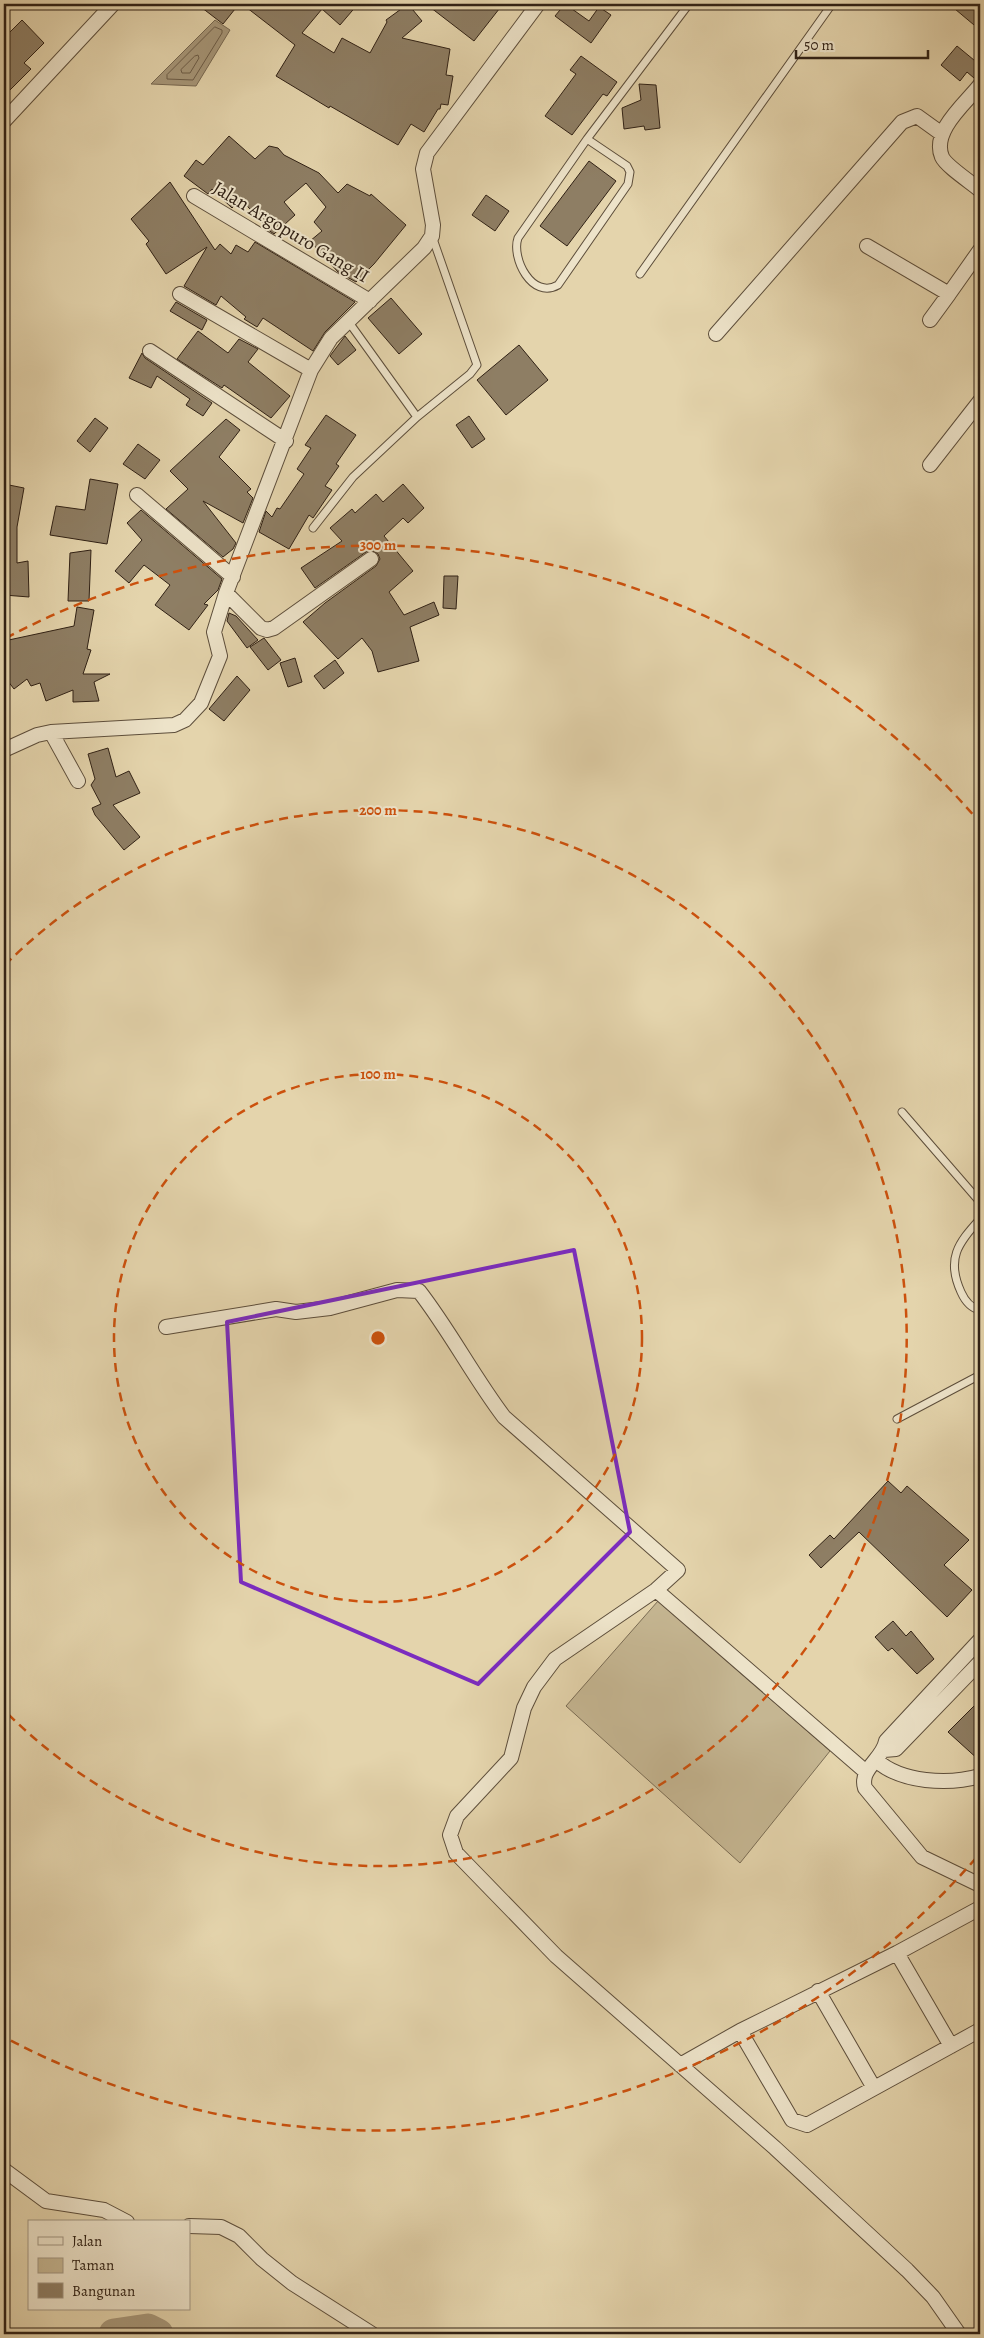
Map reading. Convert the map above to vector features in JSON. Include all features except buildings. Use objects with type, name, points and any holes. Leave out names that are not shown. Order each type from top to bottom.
[{"type":"street","points":[[4,121],[113,4]]},
{"type":"street","points":[[4,750],[36,735],[52,732],[174,725],[194,712],[201,703],[220,656],[214,632],[226,593],[286,441],[311,370],[323,349],[348,321],[424,248],[432,236],[423,169],[426,153],[538,4]]},
{"type":"street","points":[[980,85],[942,134],[940,146],[943,159],[980,190]]},
{"type":"street","points":[[716,334],[902,122],[917,116],[942,134]]},
{"type":"street","name":"Jalan Argopuro Gang II","points":[[194,196],[370,300]]},
{"type":"street","points":[[867,246],[949,294]]},
{"type":"street","points":[[930,320],[980,250]]},
{"type":"street","points":[[180,294],[311,370]]},
{"type":"street","points":[[150,351],[286,441]]},
{"type":"street","points":[[930,465],[980,401]]},
{"type":"street","points":[[137,495],[233,576]]},
{"type":"street","points":[[226,593],[261,628],[267,630],[274,628],[371,559]]},
{"type":"street","points":[[52,732],[78,780]]},
{"type":"street","points":[[166,1327],[276,1309],[296,1312],[330,1308],[397,1290],[419,1291],[438,1315],[484,1390],[504,1417],[678,1570],[663,1584],[555,1659],[534,1687],[524,1708],[511,1758],[457,1816],[450,1835],[456,1853],[556,1956],[775,2148],[908,2270],[933,2297],[960,2334]]},
{"type":"street","points":[[663,1584],[874,1763],[881,1764],[907,1776],[938,1780],[980,1776]]},
{"type":"street","points":[[980,1640],[886,1741],[863,1782],[865,1788],[922,1857],[980,1885]]},
{"type":"street","points":[[874,1763],[896,1749],[980,1662]]},
{"type":"street","points":[[680,2065],[740,2031],[818,1991],[979,1913]]},
{"type":"street","points":[[897,1953],[951,2046]]},
{"type":"street","points":[[818,1991],[874,2088]]},
{"type":"street","points":[[740,2031],[792,2120],[806,2125],[980,2030]]},
{"type":"street","points":[[4,2170],[46,2201],[104,2210],[123,2220]]},
{"type":"street","points":[[190,2226],[221,2227],[239,2236],[262,2259],[292,2282],[372,2334]]},
{"type":"lane","points":[[587,139],[628,166],[630,178],[628,184],[558,285],[550,288],[542,287],[526,276],[516,243],[587,139],[689,4]]},
{"type":"lane","points":[[640,274],[832,4]]},
{"type":"lane","points":[[313,528],[353,477],[417,417],[470,374],[477,365],[432,236]]},
{"type":"lane","points":[[348,321],[417,417]]},
{"type":"lane","points":[[902,1112],[980,1202]]},
{"type":"lane","points":[[980,1219],[962,1239],[954,1256],[953,1272],[964,1299],[974,1309],[980,1310]]},
{"type":"lane","points":[[897,1419],[980,1375]]},
{"type":"highlighted area","points":[[574,1250],[630,1532],[478,1684],[241,1582],[227,1322]]},
{"type":"green space","points":[[658,1601],[830,1751],[740,1863],[566,1706]]},
{"type":"water","points":[[215,20],[230,30],[196,86],[151,84]]},
{"type":"waterway","points":[[114,2334],[148,2329],[158,2334]]}]
